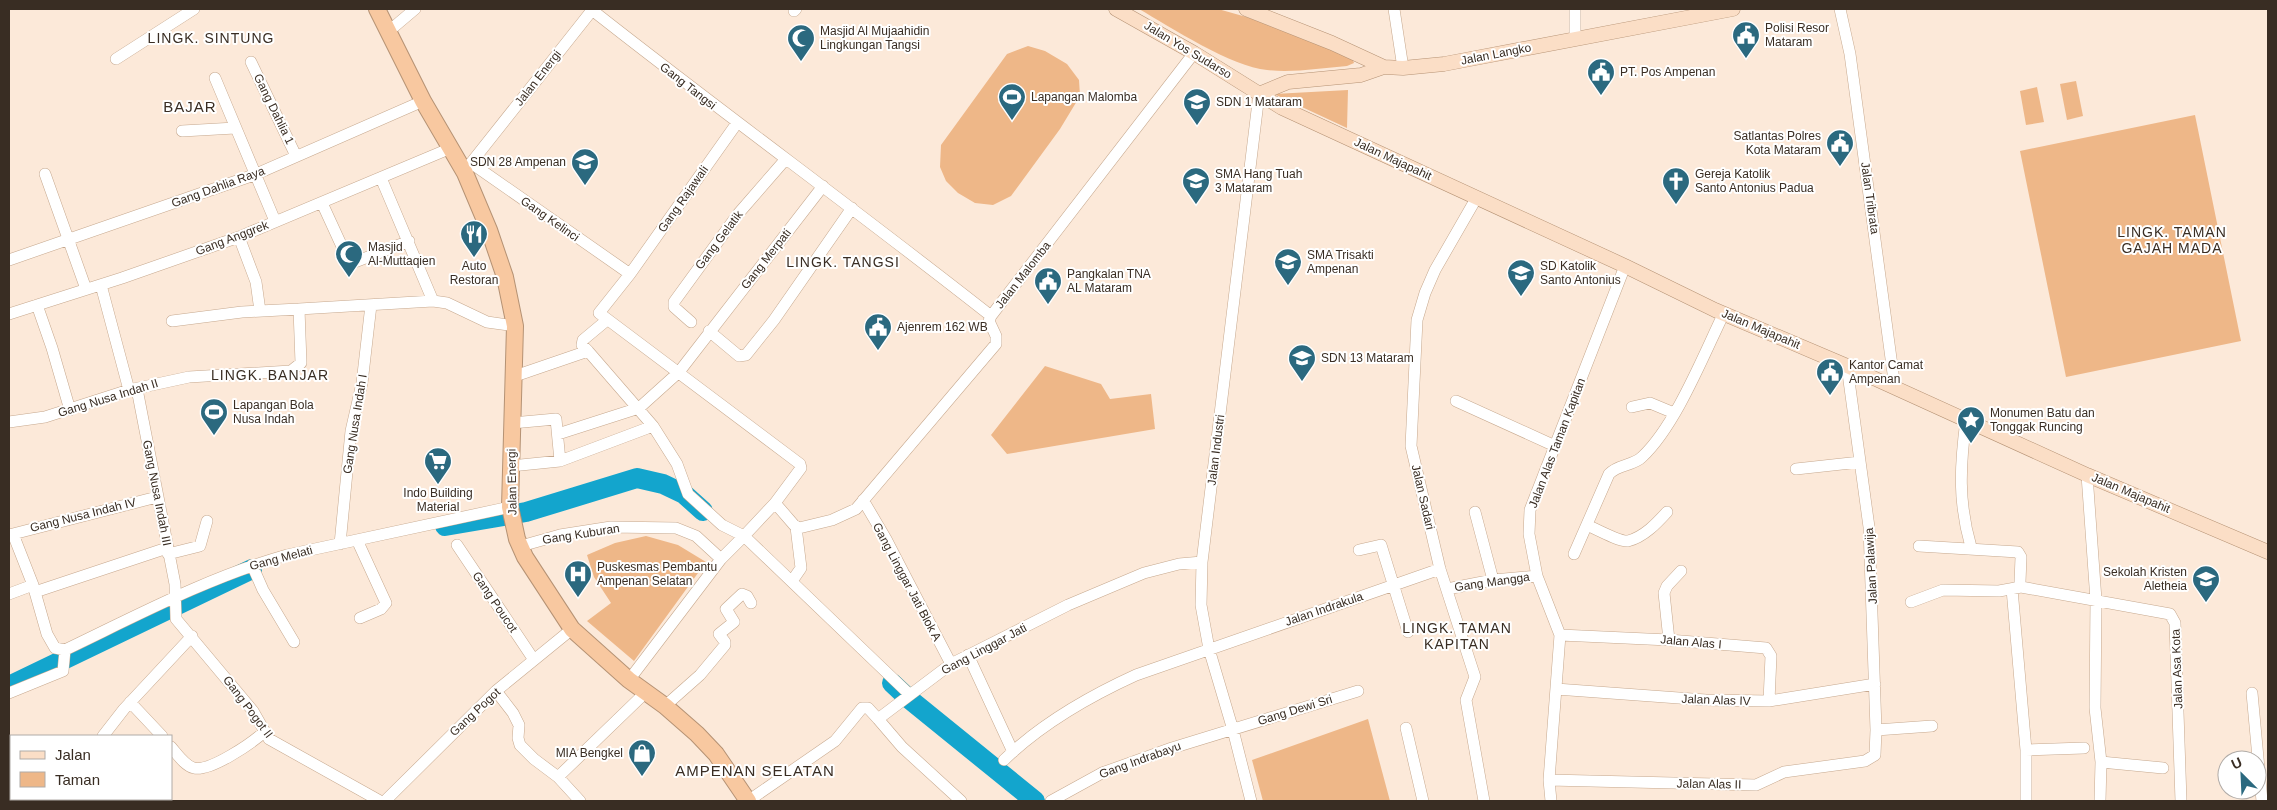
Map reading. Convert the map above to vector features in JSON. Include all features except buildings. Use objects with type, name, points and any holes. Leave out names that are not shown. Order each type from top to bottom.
[{"type":"highway","name":"Jalan Energi","points":[[378,9],[422,101],[451,148],[467,167],[501,261],[515,326],[510,508],[521,546],[535,573],[572,629],[629,680],[665,706],[716,754],[748,801]]},
{"type":"main road","name":"Jalan Yos Sudarso","points":[[1116,9],[1194,53],[1259,94]]},
{"type":"main road","points":[[1246,9],[1332,43],[1384,67]]},
{"type":"main road","name":"Jalan Langko","points":[[1259,94],[1288,82],[1361,75],[1384,67],[1402,68],[1444,64],[1733,9]]},
{"type":"main road","name":"Jalan Majapahit","points":[[1259,94],[1282,108],[1724,313],[1847,366],[2087,475],[2268,552]]},
{"type":"street","points":[[116,59],[194,9]]},
{"type":"street","points":[[389,31],[415,9]]},
{"type":"street","points":[[1394,9],[1402,68]]},
{"type":"street","points":[[1575,9],[1575,39]]},
{"type":"street","name":"Jalan Tribrata","points":[[1840,9],[1850,54],[1895,388]]},
{"type":"street","name":"Gang Tangsi","points":[[592,10],[785,160]]},
{"type":"street","name":"Jalan Energi","points":[[467,167],[592,10]]},
{"type":"street","name":"Jalan Malomba","points":[[785,160],[823,186],[991,316],[1194,53]]},
{"type":"street","name":"Gang Dahlia 1","points":[[251,62],[296,156]]},
{"type":"street","points":[[215,78],[254,175],[275,221]]},
{"type":"street","name":"Jalan Industri","points":[[1251,801],[1233,730],[1209,649],[1201,605],[1202,562],[1259,94]]},
{"type":"street","name":"Gang Dahlia Raya","points":[[9,260],[254,175],[422,101]]},
{"type":"street","name":"Gang Rajawali","points":[[607,320],[600,315],[599,311],[630,274],[737,124]]},
{"type":"street","points":[[182,131],[235,128]]},
{"type":"street","name":"Gang Anggrek","points":[[9,314],[101,285],[239,237],[451,148]]},
{"type":"street","name":"Gang Gelatik","points":[[691,322],[674,307],[674,302],[738,214],[785,160]]},
{"type":"street","name":"Gang Kelinci","points":[[467,167],[630,274]]},
{"type":"street","points":[[45,174],[86,289]]},
{"type":"street","points":[[381,178],[433,301]]},
{"type":"street","name":"Gang Merpati","points":[[639,408],[679,372],[823,186]]},
{"type":"street","name":"Jalan Sadari","points":[[1477,197],[1424,293],[1417,320],[1411,446],[1440,569],[1475,677],[1466,700],[1484,801]]},
{"type":"street","points":[[322,203],[350,264],[409,241]]},
{"type":"street","points":[[709,331],[739,356],[746,355],[774,320],[852,208]]},
{"type":"street","points":[[239,237],[256,282],[260,311]]},
{"type":"street","name":"Jalan Alas Taman Kapitan","points":[[1551,801],[1549,780],[1560,635],[1537,576],[1528,534],[1529,516],[1625,266]]},
{"type":"street","name":"Gang Nusa Indah III","points":[[101,285],[133,390],[157,497],[176,601]]},
{"type":"street","points":[[172,321],[260,311],[433,301],[447,303],[487,322],[515,326]]},
{"type":"street","points":[[37,305],[50,339],[70,410]]},
{"type":"street","name":"Gang Nusa Indah I","points":[[340,544],[351,431],[362,383],[371,305]]},
{"type":"street","name":"Gang Nusa Indah II","points":[[9,422],[70,410],[133,390],[188,377],[276,372],[295,369],[301,363],[298,309]]},
{"type":"street","points":[[1574,554],[1609,474],[1618,467],[1637,461],[1643,456],[1674,413],[1724,313]]},
{"type":"street","points":[[796,527],[832,520],[856,509],[996,344],[996,336],[989,321],[991,316]]},
{"type":"street","points":[[629,680],[721,559],[741,540],[776,503],[801,468],[800,464],[607,320],[583,340],[582,345],[653,426],[677,464],[688,494],[722,525],[741,540],[792,581],[906,696]]},
{"type":"street","points":[[514,376],[588,351]]},
{"type":"street","name":"Jalan Palawija","points":[[1847,366],[1870,527],[1876,730],[1875,755],[1866,761]]},
{"type":"street","points":[[1456,401],[1555,446]]},
{"type":"street","points":[[1632,407],[1650,403],[1674,413]]},
{"type":"street","points":[[558,434],[639,408]]},
{"type":"street","points":[[512,423],[555,418],[560,461]]},
{"type":"street","points":[[1966,420],[1960,463],[1960,484],[1964,525],[1971,547]]},
{"type":"street","points":[[511,466],[560,461],[653,426]]},
{"type":"street","points":[[1796,469],[1860,462]]},
{"type":"street","points":[[2087,475],[2096,600],[2095,708],[2101,762],[2100,801]]},
{"type":"street","name":"Gang Nusa Indah IV","points":[[11,534],[157,497]]},
{"type":"street","name":"Gang Linggar Jati Blok A","points":[[863,500],[886,539],[951,664]]},
{"type":"street","points":[[776,503],[796,527],[801,568],[792,581]]},
{"type":"street","name":"Gang Melati","points":[[9,693],[60,673],[65,657],[176,601],[252,566],[287,555],[358,542],[510,508]]},
{"type":"street","points":[[1475,512],[1493,580]]},
{"type":"street","points":[[1587,525],[1628,541],[1654,527],[1667,512]]},
{"type":"street","points":[[9,594],[34,589],[168,551],[200,546],[207,521]]},
{"type":"street","name":"Gang Kuburan","points":[[521,546],[560,535],[611,527],[676,528],[696,536],[721,559]]},
{"type":"street","points":[[11,534],[34,589],[47,634],[55,648],[65,657]]},
{"type":"street","points":[[358,542],[386,603],[381,609],[360,618]]},
{"type":"street","name":"Gang Poucot","points":[[457,545],[534,660]]},
{"type":"street","points":[[1359,550],[1381,545],[1408,632]]},
{"type":"street","points":[[1919,546],[1971,547],[2020,554],[2017,586],[2026,750],[2026,801]]},
{"type":"street","name":"Gang Linggar Jati","points":[[878,719],[906,696],[951,664],[1068,605],[1144,573],[1179,564],[1202,562]]},
{"type":"street","points":[[252,566],[294,642]]},
{"type":"street","name":"Jalan Indrakula","points":[[968,655],[1008,756],[1097,693],[1136,675],[1440,569]]},
{"type":"street","points":[[1669,640],[1664,593],[1667,586],[1680,572]]},
{"type":"street","name":"Gang Mangga","points":[[1447,589],[1493,580],[1537,576]]},
{"type":"street","name":"Jalan Asa Kota","points":[[1911,602],[1943,590],[1990,592],[2017,586],[2170,614],[2175,622],[2181,801]]},
{"type":"street","points":[[665,706],[700,675],[725,645],[719,634],[734,622],[726,609],[742,594],[747,596],[751,603]]},
{"type":"street","name":"Gang Pogot II","points":[[176,601],[176,619],[192,636],[252,711],[269,739],[380,801]]},
{"type":"street","name":"Gang Pogot","points":[[385,801],[496,691],[572,629]]},
{"type":"street","name":"Jalan Alas I","points":[[1560,635],[1669,640],[1768,650],[1771,656],[1769,701]]},
{"type":"street","points":[[104,735],[130,702],[192,636]]},
{"type":"street","name":"Jalan Alas IV","points":[[1556,689],[1706,700],[1769,701],[1874,684]]},
{"type":"street","points":[[496,691],[513,713],[519,725],[518,738],[520,744],[534,759],[558,777],[580,801]]},
{"type":"street","name":"Gang Dewi Sri","points":[[1233,730],[1358,691]]},
{"type":"street","points":[[558,777],[645,693]]},
{"type":"street","points":[[2252,693],[2262,801]]},
{"type":"street","points":[[130,702],[161,735]]},
{"type":"street","points":[[748,801],[835,741],[860,710],[868,708],[902,747],[961,801]]},
{"type":"street","points":[[1876,730],[1932,726]]},
{"type":"street","points":[[1406,728],[1423,801]]},
{"type":"street","name":"Gang Indrabayu","points":[[1051,801],[1102,773],[1172,748],[1233,730]]},
{"type":"street","points":[[172,748],[190,767],[202,769],[240,749],[264,732]]},
{"type":"street","points":[[2026,750],[2084,748]]},
{"type":"street","name":"Jalan Alas II","points":[[1549,780],[1756,785],[1784,772],[1866,761]]},
{"type":"street","points":[[2101,762],[2163,768]]},
{"type":"green space","points":[[1139,9],[1218,9],[1250,18],[1352,57],[1354,63],[1347,66],[1297,71],[1277,71],[1253,67],[1219,54]]},
{"type":"green space","points":[[1028,46],[1045,51],[1067,64],[1079,80],[1080,96],[1060,129],[1011,196],[993,205],[975,203],[958,193],[946,181],[940,167],[941,145],[1007,54]]},
{"type":"green space","points":[[2076,81],[2083,116],[2067,120],[2060,84]]},
{"type":"green space","points":[[2037,87],[2044,122],[2026,125],[2020,91]]},
{"type":"green space","points":[[1348,90],[1347,128],[1274,94]]},
{"type":"green space","points":[[2195,115],[2241,341],[2066,377],[2020,151]]},
{"type":"green space","points":[[1045,366],[1101,384],[1110,399],[1151,394],[1155,429],[1007,454],[991,435]]},
{"type":"green space","points":[[646,536],[678,545],[706,562],[634,661],[587,621],[611,603],[594,577],[587,555],[615,543]]},
{"type":"green space","points":[[1368,719],[1390,801],[1263,801],[1252,760]]},
{"type":"waterway","points":[[445,526],[526,512],[637,478],[663,484],[684,494],[703,511]]},
{"type":"waterway","points":[[9,686],[252,569]]},
{"type":"waterway","points":[[892,683],[1035,801]]},
{"type":"place","name":"Polisi Resor Mataram","points":[[1746,59]]},
{"type":"place","name":"Masjid Al Mujaahidin Lingkungan Tangsi","points":[[801,62]]},
{"type":"place","name":"PT. Pos Ampenan","points":[[1601,96]]},
{"type":"place","name":"Lapangan Malomba","points":[[1012,121]]},
{"type":"place","name":"SDN 1 Mataram","points":[[1197,126]]},
{"type":"place","name":"Satlantas Polres Kota Mataram","points":[[1840,167]]},
{"type":"place","name":"SDN 28 Ampenan","points":[[585,186]]},
{"type":"place","name":"SMA Hang Tuah 3 Mataram","points":[[1196,205]]},
{"type":"place","name":"Gereja Katolik Santo Antonius Padua","points":[[1676,205]]},
{"type":"place","name":"Auto Restoran","points":[[474,258]]},
{"type":"place","name":"Masjid Al-Muttaqien","points":[[349,278]]},
{"type":"place","name":"SMA Trisakti Ampenan","points":[[1288,286]]},
{"type":"place","name":"SD Katolik Santo Antonius","points":[[1521,297]]},
{"type":"place","name":"Pangkalan TNA AL Mataram","points":[[1048,305]]},
{"type":"place","name":"Ajenrem 162 WB","points":[[878,351]]},
{"type":"place","name":"SDN 13 Mataram","points":[[1302,382]]},
{"type":"place","name":"Kantor Camat Ampenan","points":[[1830,396]]},
{"type":"place","name":"Lapangan Bola Nusa Indah","points":[[214,436]]},
{"type":"place","name":"Monumen Batu dan Tonggak Runcing","points":[[1971,444]]},
{"type":"place","name":"Indo Building Material","points":[[438,485]]},
{"type":"place","name":"Puskesmas Pembantu Ampenan Selatan","points":[[578,598]]},
{"type":"place","name":"Sekolah Kristen Aletheia","points":[[2206,603]]},
{"type":"place","name":"MIA Bengkel","points":[[642,777]]},
{"type":"district","name":"LINGK. SINTUNG","points":[[211,38]]},
{"type":"district","name":"BAJAR","points":[[190,106]]},
{"type":"district","name":"LINGK. TAMAN GAJAH MADA","points":[[2172,240]]},
{"type":"district","name":"LINGK. TANGSI","points":[[843,262]]},
{"type":"district","name":"LINGK. BANJAR","points":[[270,375]]},
{"type":"district","name":"LINGK. TAMAN KAPITAN","points":[[1457,636]]},
{"type":"district","name":"AMPENAN SELATAN","points":[[755,770]]}]
